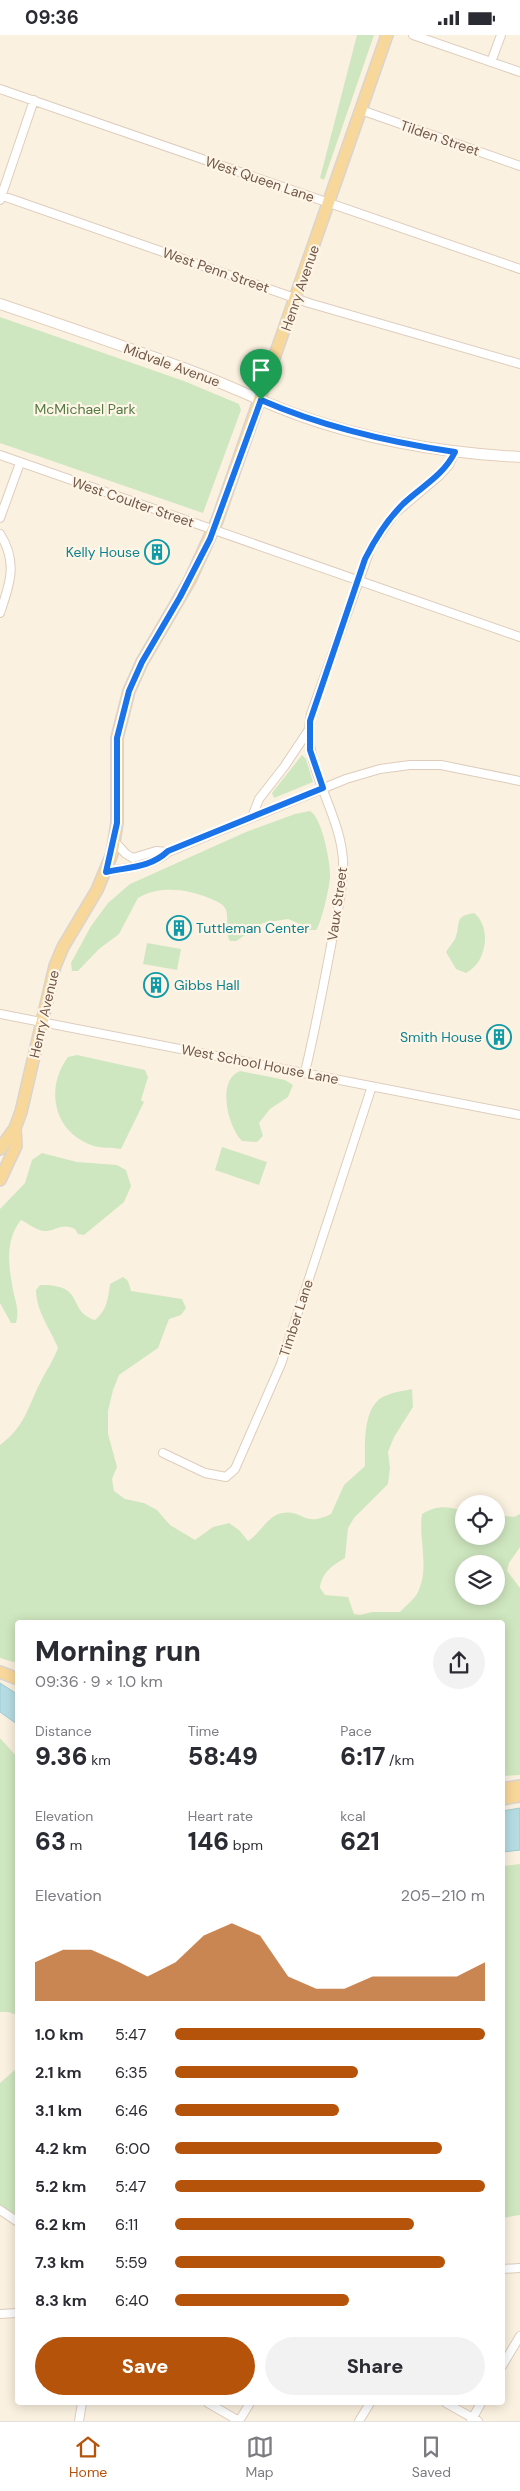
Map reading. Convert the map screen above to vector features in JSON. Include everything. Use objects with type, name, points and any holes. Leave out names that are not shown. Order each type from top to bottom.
[{"type":"main road","name":"Henry Avenue","points":[[0,1180],[16,1146],[16,1128],[29,1083],[48,989],[59,956],[106,872],[114,841],[118,811],[116,753],[125,702],[137,672],[185,588],[214,530],[330,203],[387,35]]},
{"type":"main road","name":"Henry Avenue","points":[[0,1149],[16,1128]]},
{"type":"main road","points":[[0,1665],[15,1669]]},
{"type":"main road","points":[[0,1672],[15,1678]]},
{"type":"main road","points":[[505,1788],[520,1786]]},
{"type":"main road","points":[[505,1798],[520,1796]]},
{"type":"street","points":[[413,35],[520,72]]},
{"type":"street","points":[[491,62],[501,35]]},
{"type":"street","name":"West Queen Lane","points":[[0,89],[520,269]]},
{"type":"street","points":[[0,197],[34,101]]},
{"type":"street","name":"Tilden Street","points":[[361,110],[520,166]]},
{"type":"street","name":"West Penn Street","points":[[0,197],[296,299],[520,364]]},
{"type":"street","name":"Midvale Avenue","points":[[0,304],[186,369],[261,400],[348,431],[401,443],[455,452],[520,457]]},
{"type":"street","name":"Vaux Street","points":[[305,1072],[336,918],[342,874],[340,837],[310,750],[309,729],[311,714],[371,547],[385,524],[404,503],[443,472],[455,452]]},
{"type":"street","name":"West Coulter Street","points":[[0,455],[520,637]]},
{"type":"street","points":[[0,517],[20,463]]},
{"type":"street","points":[[0,534],[10,553],[12,571],[0,613]]},
{"type":"street","points":[[252,817],[258,801],[284,767],[309,729]]},
{"type":"street","points":[[114,841],[126,855],[133,858],[156,851],[168,851],[323,788],[370,771],[410,765],[454,766],[520,781]]},
{"type":"street","points":[[106,872],[145,866],[159,860],[168,851]]},
{"type":"street","name":"West School House Lane","points":[[0,1014],[520,1115]]},
{"type":"street","name":"Timber Lane","points":[[163,1453],[212,1475],[226,1477],[235,1469],[276,1376],[372,1086]]},
{"type":"street","points":[[0,2211],[15,2220]]},
{"type":"street","points":[[505,2269],[520,2268]]},
{"type":"street","points":[[0,2314],[15,2313]]},
{"type":"street","points":[[505,2361],[520,2336]]},
{"type":"street","points":[[79,2421],[82,2405]]},
{"type":"street","points":[[212,2405],[240,2421],[249,2405]]},
{"type":"street","points":[[359,2421],[369,2405]]},
{"type":"street","points":[[449,2405],[474,2420],[481,2405]]},
{"type":"green space","points":[[357,35],[374,35],[324,180],[320,178]]},
{"type":"green space","name":"McMichael Park","points":[[0,317],[184,381],[239,404],[241,410],[203,513],[0,443]]},
{"type":"green space","points":[[302,755],[306,759],[313,782],[274,798],[272,793]]},
{"type":"green space","points":[[310,811],[322,831],[330,871],[325,905],[316,930],[305,930],[300,924],[288,919],[263,923],[236,941],[230,941],[227,933],[225,908],[220,903],[192,892],[155,891],[138,898],[119,934],[99,949],[78,971],[72,971],[71,963],[91,926],[108,903],[130,884],[246,832],[295,814]]},
{"type":"green space","points":[[474,913],[480,919],[483,927],[485,944],[479,961],[466,973],[456,969],[446,952],[455,939],[460,919],[467,914]]},
{"type":"green space","points":[[147,943],[181,949],[177,970],[143,964]]},
{"type":"green space","points":[[77,1055],[145,1070],[148,1077],[141,1100],[144,1102],[121,1149],[91,1145],[68,1130],[61,1119],[55,1095],[57,1082],[61,1069],[68,1057]]},
{"type":"green space","points":[[240,1071],[285,1080],[293,1085],[288,1097],[270,1109],[259,1123],[263,1136],[257,1142],[242,1141],[232,1125],[229,1115],[226,1093],[228,1084],[233,1076]]},
{"type":"green space","points":[[222,1147],[267,1162],[259,1185],[215,1170]]},
{"type":"green space","points":[[42,1153],[77,1162],[117,1165],[126,1170],[131,1186],[124,1202],[84,1235],[78,1234],[75,1229],[70,1227],[43,1231],[21,1220],[16,1227],[9,1251],[17,1313],[16,1323],[11,1323],[0,1303],[0,1209],[25,1183],[32,1160]]},
{"type":"green space","points":[[123,1277],[128,1281],[131,1291],[182,1299],[186,1308],[181,1315],[169,1319],[158,1348],[119,1375],[108,1411],[108,1434],[117,1467],[112,1479],[114,1491],[125,1499],[144,1503],[157,1510],[170,1525],[195,1540],[213,1527],[229,1523],[239,1530],[248,1541],[268,1521],[282,1513],[295,1513],[309,1519],[322,1518],[331,1514],[344,1485],[365,1466],[366,1427],[372,1408],[385,1396],[412,1389],[413,1407],[394,1437],[388,1452],[390,1468],[388,1484],[354,1518],[348,1528],[345,1558],[328,1570],[321,1582],[320,1588],[325,1595],[348,1597],[354,1614],[400,1612],[417,1595],[421,1582],[423,1572],[422,1514],[442,1507],[455,1509],[455,1545],[505,1545],[505,1516],[514,1517],[520,1514],[520,1547],[509,1563],[507,1571],[520,1588],[520,1775],[505,1776],[505,1620],[15,1620],[15,1662],[0,1658],[0,1445],[20,1424],[58,1348],[38,1305],[36,1290],[40,1285],[64,1289],[70,1293],[86,1316],[95,1320],[108,1299],[110,1284]]},
{"type":"green space","points":[[0,1738],[15,1755],[15,2014],[0,2012]]},
{"type":"green space","points":[[520,1864],[520,2215],[505,2218],[505,1866]]},
{"type":"green space","points":[[15,2070],[15,2214],[0,2206],[0,2083]]},
{"type":"water","points":[[0,1683],[15,1693],[15,1723],[0,1712]]},
{"type":"water","points":[[520,1808],[520,1850],[505,1852],[505,1811]]},
{"type":"place","name":"Kelly House","points":[[157,552]]},
{"type":"place","name":"Tuttleman Center","points":[[179,928]]},
{"type":"place","name":"Gibbs Hall","points":[[156,985]]},
{"type":"place","name":"Smith House","points":[[499,1037]]},
{"type":"route","points":[[261,400],[348,431],[417,447],[455,452],[449,465],[439,476],[404,503],[385,524],[365,559],[311,714],[309,729],[310,750],[323,788],[168,851],[159,860],[145,866],[106,872],[112,854],[118,811],[115,764],[117,738],[129,691],[142,662],[180,597],[210,539],[261,400]]}]
